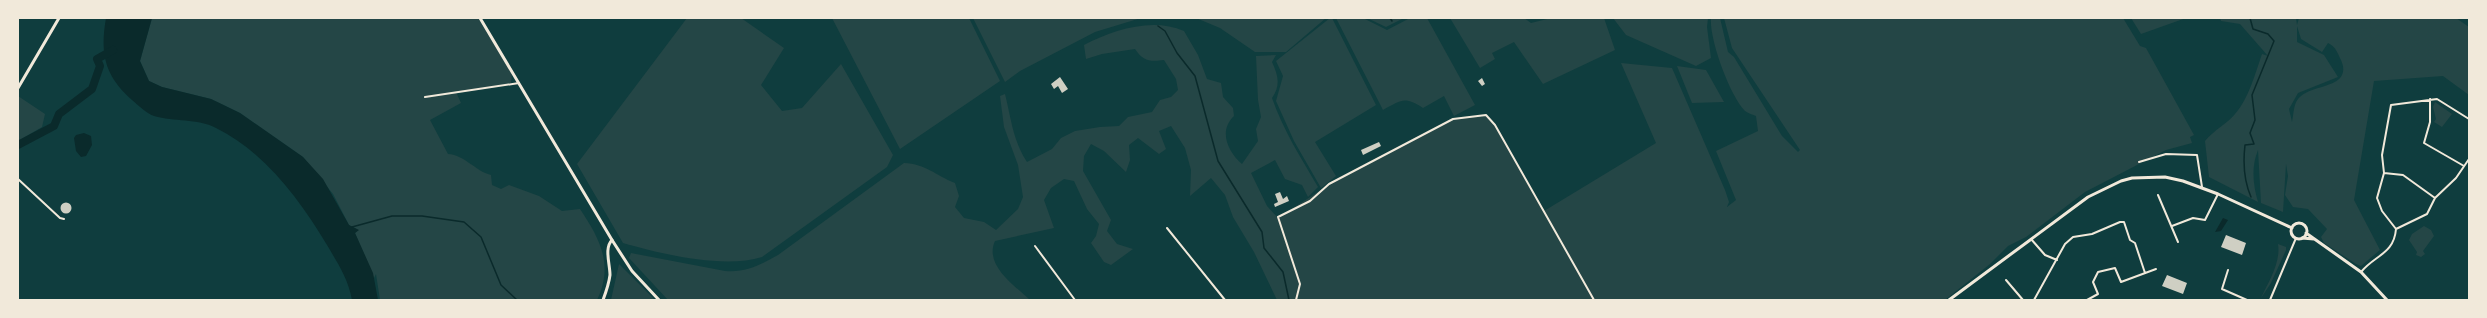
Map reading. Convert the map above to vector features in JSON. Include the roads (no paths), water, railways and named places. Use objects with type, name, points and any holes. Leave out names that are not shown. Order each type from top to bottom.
[{"type":"main road","points":[[18,88],[59,18]]},
{"type":"main road","points":[[480,18],[612,240],[632,271],[659,300]]},
{"type":"main road","points":[[1949,300],[2030,238],[2088,197],[2121,181],[2146,176],[2165,177],[2202,187],[2292,228]]},
{"type":"main road","points":[[2292,228],[2296,224],[2300,224],[2306,228],[2306,233],[2361,272],[2387,300]]},
{"type":"main road","points":[[2292,228],[2292,233],[2296,238],[2316,240]]},
{"type":"main road","points":[[2302,238],[2306,233]]},
{"type":"main road","points":[[602,300],[610,276],[608,249],[609,243],[612,240]]},
{"type":"street","points":[[425,97],[520,83]]},
{"type":"street","points":[[2430,99],[2430,122],[2424,143],[2464,166]]},
{"type":"street","points":[[2396,229],[2378,204],[2378,193],[2384,173],[2382,155],[2391,105],[2437,99],[2469,119]]},
{"type":"street","points":[[1296,300],[1300,284],[1278,217],[1310,201],[1329,184],[1453,119],[1486,115],[1495,125],[1594,300]]},
{"type":"street","points":[[2139,162],[2166,154],[2197,155],[2202,187]]},
{"type":"street","points":[[2396,229],[2425,216],[2430,212],[2435,198],[2456,178],[2469,159]]},
{"type":"street","points":[[2384,173],[2403,175],[2435,198]]},
{"type":"street","points":[[18,179],[60,218],[64,219]]},
{"type":"street","points":[[2172,226],[2193,218],[2205,220],[2218,194]]},
{"type":"street","points":[[2158,195],[2178,242]]},
{"type":"street","points":[[2034,300],[2065,244],[2073,237],[2092,234],[2120,222],[2124,222],[2130,240],[2135,243],[2145,273]]},
{"type":"street","points":[[1167,228],[1225,300]]},
{"type":"street","points":[[2361,272],[2370,261],[2391,248],[2396,229]]},
{"type":"street","points":[[2030,238],[2045,254],[2057,260]]},
{"type":"street","points":[[2270,300],[2296,238]]},
{"type":"street","points":[[1035,246],[1075,300]]},
{"type":"street","points":[[2088,300],[2098,294],[2093,282],[2098,272],[2115,268],[2121,282],[2156,269]]},
{"type":"street","points":[[2228,270],[2222,290],[2247,300]]},
{"type":"street","points":[[2006,280],[2023,300]]},
{"type":"waterway","points":[[2250,18],[2253,29],[2268,34],[2274,41],[2252,95],[2255,120],[2250,133],[2254,144],[2245,145],[2244,158],[2245,178],[2251,197]]},
{"type":"waterway","points":[[1158,26],[1165,31],[1177,53],[1195,76],[1218,161],[1262,232],[1264,248],[1283,272],[1289,300]]},
{"type":"waterway","points":[[18,145],[54,126],[59,114],[92,89],[100,66],[97,59],[113,50]]},
{"type":"waterway","points":[[352,227],[392,216],[422,216],[464,222],[481,237],[501,285],[517,300]]}]
